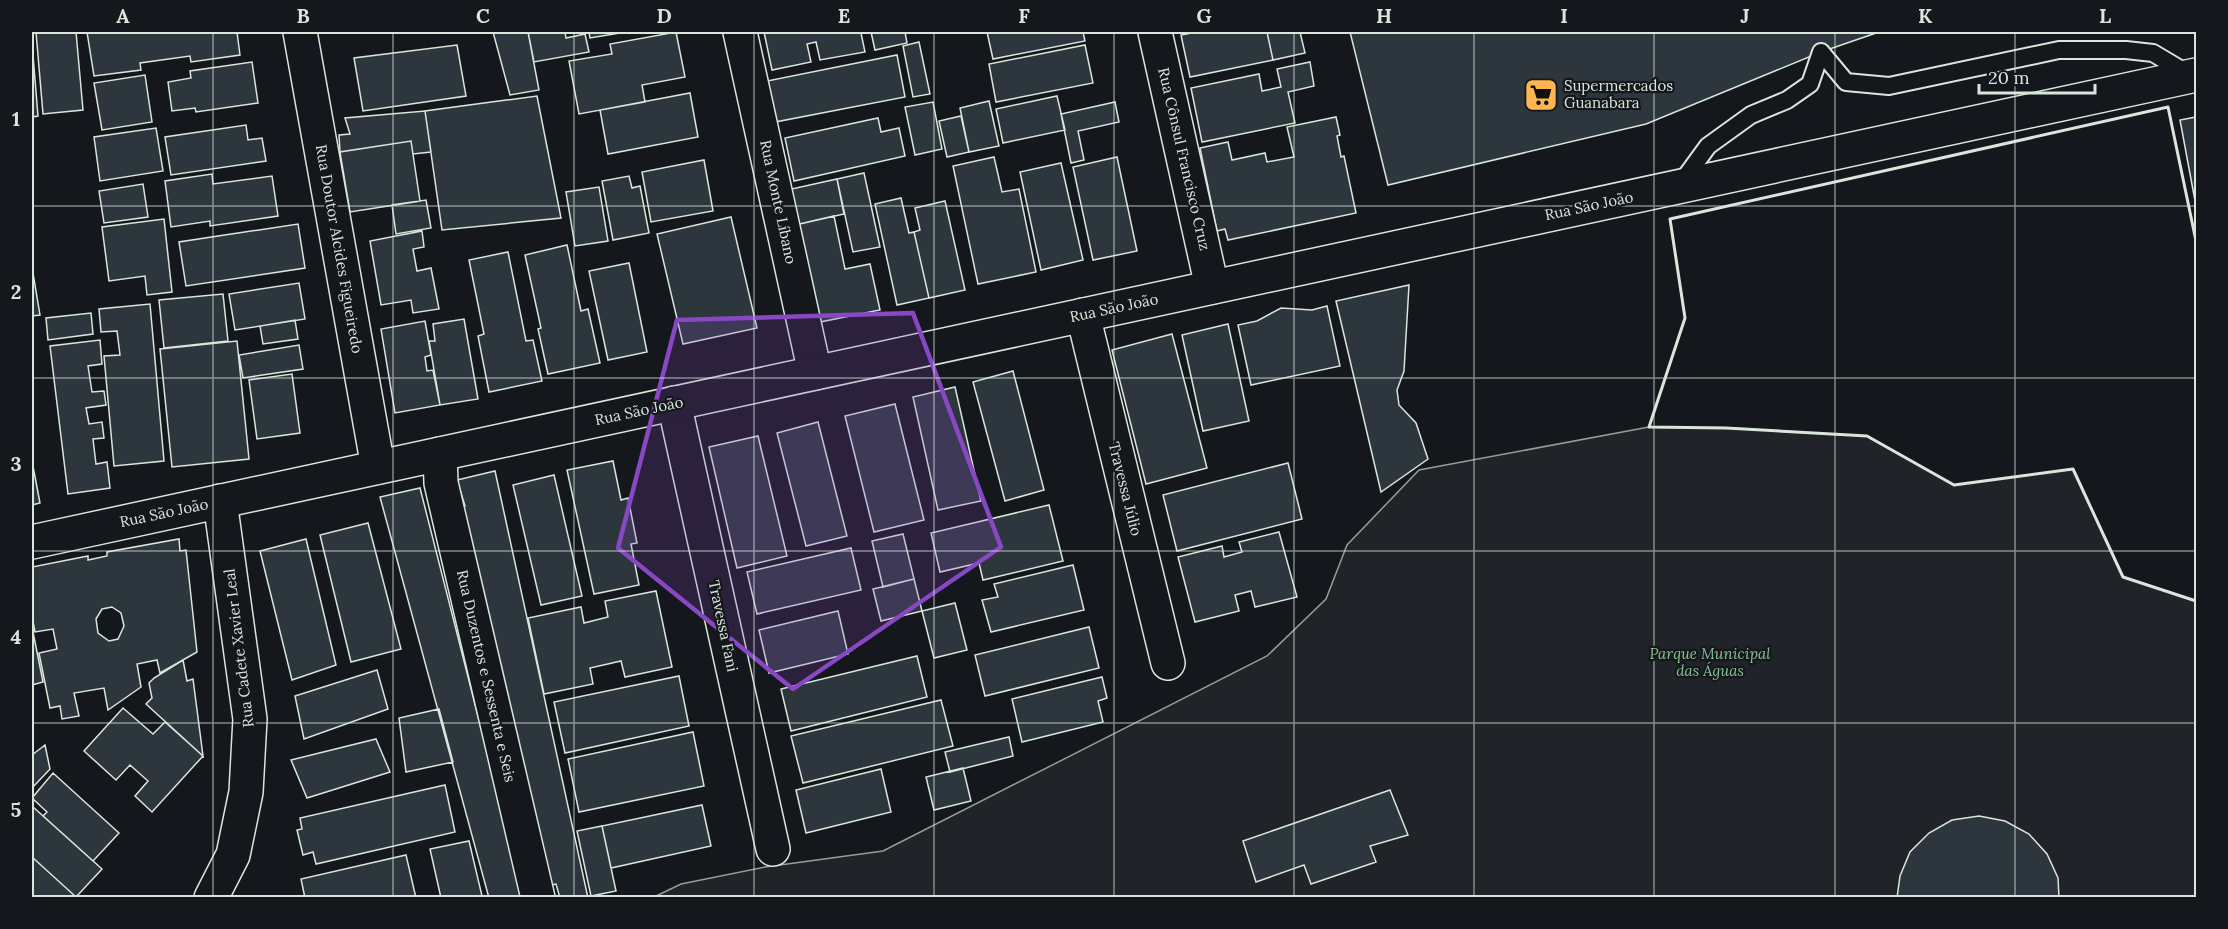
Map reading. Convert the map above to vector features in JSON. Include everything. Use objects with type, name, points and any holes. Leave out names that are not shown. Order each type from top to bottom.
[{"type":"street","name":"Rua Doutor Alcides Figueiredo","points":[[300,32],[378,467]]},
{"type":"street","name":"Rua Monte Líbano","points":[[741,32],[815,373]]},
{"type":"street","name":"Rua Cônsul Francisco Cruz","points":[[1155,32],[1212,287]]},
{"type":"street","name":"Rua São João","points":[[32,542],[2194,75]]},
{"type":"street","name":"Travessa Júlio","points":[[1083,315],[1168,663]]},
{"type":"street","name":"Travessa Fani","points":[[674,403],[773,849]]},
{"type":"street","name":"Rua Duzentos e Sessenta e Seis","points":[[441,453],[441,483],[538,897]]},
{"type":"street","name":"Rua Cadete Xavier Leal","points":[[211,897],[233,855],[246,792],[250,719],[220,501]]},
{"type":"lane","points":[[1679,186],[1708,146],[1751,115],[1787,100],[1810,84],[1821,52],[1846,82],[1889,86],[2059,50],[2126,50],[2153,53],[2194,75]]},
{"type":"highlighted area","points":[[913,313],[1001,547],[793,689],[618,548],[677,320]]},
{"type":"green space","name":"Parque Municipal das Águas","points":[[1649,427],[1726,428],[1867,436],[1954,485],[2073,469],[2123,577],[2196,601],[2196,897],[652,898],[681,884],[765,867],[883,851],[1267,656],[1326,599],[1347,545],[1419,470]]},
{"type":"building","points":[[36,32],[76,32],[83,110],[43,114]]},
{"type":"building","points":[[87,32],[237,32],[240,55],[191,62],[190,56],[140,63],[141,70],[94,76]]},
{"type":"building","points":[[493,32],[528,32],[539,90],[510,95]]},
{"type":"building","points":[[528,32],[565,32],[566,38],[585,34],[589,52],[534,62]]},
{"type":"building","points":[[589,32],[626,32],[590,38]]},
{"type":"building","points":[[676,32],[685,77],[642,85],[645,102],[579,114],[569,61],[612,54],[610,44]]},
{"type":"building","points":[[764,32],[870,32],[861,33],[865,52],[820,60],[816,42],[807,44],[811,62],[772,70]]},
{"type":"building","points":[[871,32],[905,32],[907,43],[875,50]]},
{"type":"building","points":[[987,32],[1083,32],[1085,41],[993,59]]},
{"type":"building","points":[[1197,32],[1267,32],[1273,60],[1190,77],[1181,35]]},
{"type":"building","points":[[1267,32],[1300,32],[1305,53],[1273,60]]},
{"type":"building","name":"Supermercados Guanabara","points":[[1350,32],[1879,32],[1821,52],[1646,124],[1388,185]]},
{"type":"building","points":[[919,42],[930,94],[913,97],[903,46]]},
{"type":"building","points":[[32,43],[38,116],[32,117]]},
{"type":"building","points":[[457,45],[466,96],[363,111],[354,58]]},
{"type":"building","points":[[1085,45],[1093,83],[996,102],[989,64]]},
{"type":"building","points":[[897,55],[905,97],[775,122],[767,81]]},
{"type":"building","points":[[252,62],[258,103],[196,112],[195,108],[172,111],[168,82],[191,78],[190,71]]},
{"type":"building","points":[[1310,62],[1314,86],[1288,92],[1295,123],[1202,142],[1191,88],[1259,74],[1262,91],[1281,87],[1277,69]]},
{"type":"building","points":[[145,75],[152,122],[102,130],[94,83]]},
{"type":"building","points":[[690,93],[698,137],[608,154],[600,110]]},
{"type":"building","points":[[537,96],[561,218],[442,230],[425,111]]},
{"type":"building","points":[[1057,96],[1065,130],[1003,143],[996,109]]},
{"type":"building","points":[[989,101],[999,146],[969,152],[960,108]]},
{"type":"building","points":[[933,102],[942,149],[915,155],[905,107]]},
{"type":"building","points":[[1115,102],[1119,122],[1078,131],[1084,160],[1071,163],[1061,114]]},
{"type":"building","points":[[425,111],[431,152],[413,154],[411,141],[340,152],[339,135],[350,134],[345,118]]},
{"type":"building","points":[[961,116],[969,152],[947,157],[939,121]]},
{"type":"building","points":[[1336,117],[1341,157],[1344,156],[1356,213],[1228,240],[1225,229],[1217,231],[1200,148],[1228,142],[1232,160],[1265,153],[1267,162],[1294,157],[1287,127]]},
{"type":"building","points":[[2196,117],[2196,206],[2180,120]]},
{"type":"building","points":[[878,118],[881,132],[899,128],[905,156],[794,181],[785,138]]},
{"type":"building","points":[[246,125],[248,140],[262,138],[266,161],[171,175],[165,137]]},
{"type":"building","points":[[156,128],[163,171],[100,181],[94,137]]},
{"type":"building","points":[[411,141],[420,201],[350,212],[340,152]]},
{"type":"building","points":[[994,157],[1002,192],[1019,189],[1036,272],[978,284],[953,166]]},
{"type":"building","points":[[1117,157],[1137,251],[1093,260],[1073,167]]},
{"type":"building","points":[[704,160],[713,211],[651,222],[642,172]]},
{"type":"building","points":[[1061,163],[1083,260],[1041,270],[1020,172]]},
{"type":"building","points":[[864,173],[880,247],[853,252],[837,179]]},
{"type":"building","points":[[212,174],[213,184],[272,176],[278,216],[210,226],[210,221],[171,227],[165,181]]},
{"type":"building","points":[[629,176],[632,188],[640,186],[649,233],[613,240],[602,181]]},
{"type":"building","points":[[837,179],[844,214],[795,225],[787,190]]},
{"type":"building","points":[[143,184],[148,217],[104,223],[99,191]]},
{"type":"building","points":[[599,187],[608,241],[575,246],[566,192]]},
{"type":"building","points":[[901,198],[909,233],[914,232],[929,298],[897,305],[875,204]]},
{"type":"building","points":[[426,200],[431,228],[396,234],[392,205]]},
{"type":"building","points":[[945,201],[965,290],[929,298],[914,232],[920,230],[915,208]]},
{"type":"building","points":[[834,216],[845,269],[870,264],[880,310],[820,322],[799,224]]},
{"type":"building","points":[[731,217],[757,328],[683,344],[657,234]]},
{"type":"building","points":[[164,219],[172,292],[147,295],[145,276],[109,281],[102,227]]},
{"type":"building","points":[[298,224],[305,268],[186,286],[179,242]]},
{"type":"building","points":[[422,231],[424,247],[413,249],[417,271],[431,268],[439,309],[413,313],[411,300],[381,305],[370,241]]},
{"type":"building","points":[[567,245],[581,311],[588,309],[600,363],[548,374],[538,329],[541,328],[525,255]]},
{"type":"building","points":[[508,252],[526,341],[533,340],[542,381],[489,392],[478,336],[484,334],[469,260]]},
{"type":"building","points":[[629,263],[647,352],[608,360],[589,271]]},
{"type":"building","points":[[32,267],[40,315],[32,316]]},
{"type":"building","points":[[299,283],[305,319],[235,330],[229,294]]},
{"type":"building","points":[[1409,285],[1404,371],[1397,390],[1399,405],[1416,423],[1428,459],[1381,492],[1336,301]]},
{"type":"building","points":[[223,294],[228,341],[164,348],[159,300]]},
{"type":"building","points":[[150,304],[164,461],[114,466],[104,356],[120,355],[117,331],[101,332],[99,309]]},
{"type":"building","points":[[1327,306],[1340,366],[1251,385],[1238,325],[1257,321],[1281,308],[1312,310]]},
{"type":"building","points":[[91,313],[93,334],[48,340],[46,318]]},
{"type":"building","points":[[464,319],[478,399],[440,405],[429,341],[435,341],[433,324]]},
{"type":"building","points":[[295,320],[298,339],[263,344],[260,326]]},
{"type":"building","points":[[425,321],[431,355],[425,357],[427,371],[433,370],[440,405],[395,413],[381,329]]},
{"type":"building","points":[[1228,324],[1249,421],[1203,431],[1182,335]]},
{"type":"building","points":[[1172,334],[1207,468],[1146,484],[1112,350]]},
{"type":"building","points":[[100,340],[102,364],[88,366],[92,392],[104,391],[106,405],[86,408],[89,424],[102,422],[104,438],[93,439],[96,464],[107,462],[110,488],[68,494],[50,346]]},
{"type":"building","points":[[237,341],[249,459],[172,467],[160,349]]},
{"type":"building","points":[[299,345],[303,369],[243,378],[239,355]]},
{"type":"building","points":[[1013,371],[1044,490],[1005,501],[973,382]]},
{"type":"building","points":[[292,374],[300,433],[257,439],[249,380]]},
{"type":"building","points":[[955,387],[981,501],[938,510],[913,397]]},
{"type":"building","points":[[895,404],[924,520],[874,532],[845,416]]},
{"type":"building","points":[[818,422],[847,536],[806,546],[777,433]]},
{"type":"building","points":[[758,436],[787,556],[737,568],[709,447]]},
{"type":"building","points":[[32,461],[40,503],[32,505]]},
{"type":"building","points":[[613,461],[621,500],[628,498],[637,543],[631,544],[639,585],[594,594],[567,470]]},
{"type":"building","points":[[1288,463],[1302,519],[1177,551],[1163,495]]},
{"type":"building","points":[[495,471],[588,898],[560,898],[556,884],[551,885],[458,508],[465,506],[457,480]]},
{"type":"building","points":[[554,475],[582,596],[541,605],[513,485]]},
{"type":"building","points":[[420,488],[523,898],[489,898],[380,497]]},
{"type":"building","points":[[1049,505],[1063,561],[983,580],[979,563],[940,572],[931,533]]},
{"type":"building","points":[[368,523],[401,649],[351,662],[320,535]]},
{"type":"building","points":[[1279,532],[1297,597],[1255,607],[1251,591],[1235,595],[1239,611],[1195,622],[1178,557],[1222,546],[1224,557],[1242,552],[1239,542]]},
{"type":"building","points":[[903,534],[914,579],[883,587],[872,541]]},
{"type":"building","points":[[179,539],[180,551],[186,550],[197,652],[160,673],[157,660],[137,664],[141,687],[108,710],[104,688],[74,693],[79,716],[62,719],[60,706],[50,708],[39,653],[57,649],[53,629],[35,632],[32,616],[32,567],[88,556],[88,560],[107,556],[107,552]],"holes":[[[112,607],[121,613],[124,626],[118,639],[109,641],[98,633],[96,619],[102,609]]]},
{"type":"building","points":[[306,539],[336,665],[292,680],[260,551]]},
{"type":"building","points":[[851,548],[861,590],[757,614],[747,572]]},
{"type":"building","points":[[1073,565],[1084,610],[991,632],[982,600],[998,597],[994,584]]},
{"type":"building","points":[[914,579],[922,611],[881,621],[873,589]]},
{"type":"building","points":[[656,591],[672,667],[625,677],[621,661],[590,668],[593,684],[544,694],[528,618],[581,607],[584,623],[608,617],[605,601]]},
{"type":"building","points":[[955,603],[967,650],[934,658],[922,611]]},
{"type":"building","points":[[838,611],[848,654],[769,673],[759,630]]},
{"type":"building","points":[[32,627],[43,682],[32,685]]},
{"type":"building","points":[[1089,627],[1099,668],[985,696],[975,655]]},
{"type":"building","points":[[917,656],[927,697],[791,731],[781,689]]},
{"type":"building","points":[[183,660],[187,681],[193,679],[203,756],[146,704],[152,698],[149,683]]},
{"type":"building","points":[[377,670],[388,709],[304,739],[295,696]]},
{"type":"building","points":[[679,676],[689,726],[565,753],[554,702]]},
{"type":"building","points":[[1102,677],[1107,698],[1098,701],[1103,722],[1022,742],[1012,699]]},
{"type":"building","points":[[941,700],[953,746],[803,783],[791,736]]},
{"type":"building","points":[[123,708],[153,734],[165,722],[203,756],[152,812],[135,796],[148,781],[130,765],[116,780],[84,751]]},
{"type":"building","points":[[439,709],[453,762],[406,772],[399,718]]},
{"type":"building","points":[[693,732],[704,786],[579,812],[568,759]]},
{"type":"building","points":[[1009,737],[1013,756],[950,772],[945,752]]},
{"type":"building","points":[[376,739],[390,772],[307,798],[291,760]]},
{"type":"building","points":[[45,745],[50,769],[33,787],[32,755]]},
{"type":"building","points":[[963,768],[971,801],[934,810],[926,777]]},
{"type":"building","points":[[881,769],[891,812],[806,833],[796,790]]},
{"type":"building","points":[[53,773],[119,833],[93,861],[43,816],[47,812],[32,798]]},
{"type":"building","points":[[445,785],[455,832],[316,864],[313,852],[303,855],[297,830],[302,829],[300,818]]},
{"type":"building","points":[[1390,790],[1408,835],[1370,846],[1376,862],[1311,884],[1304,865],[1256,882],[1243,841]]},
{"type":"building","points":[[702,805],[711,846],[611,868],[602,826]]},
{"type":"building","points":[[32,806],[102,869],[76,897],[32,857]]},
{"type":"building","points":[[1979,816],[2005,821],[2029,834],[2047,854],[2058,878],[2059,898],[1897,898],[1900,876],[1910,852],[1929,833],[1952,820]]},
{"type":"building","points":[[602,826],[616,891],[591,896],[577,831]]},
{"type":"building","points":[[469,841],[482,896],[441,898],[430,849]]},
{"type":"building","points":[[406,855],[416,898],[305,898],[301,879]]},
{"type":"building","points":[[32,857],[76,897],[32,898]]},
{"type":"wall","points":[[2196,241],[2168,107],[1670,219],[1685,318],[1649,427],[1726,428],[1867,436],[1954,485],[2073,469],[2123,577],[2196,601]]},
{"type":"place","name":"Supermercados Guanabara","points":[[1541,95]]}]
